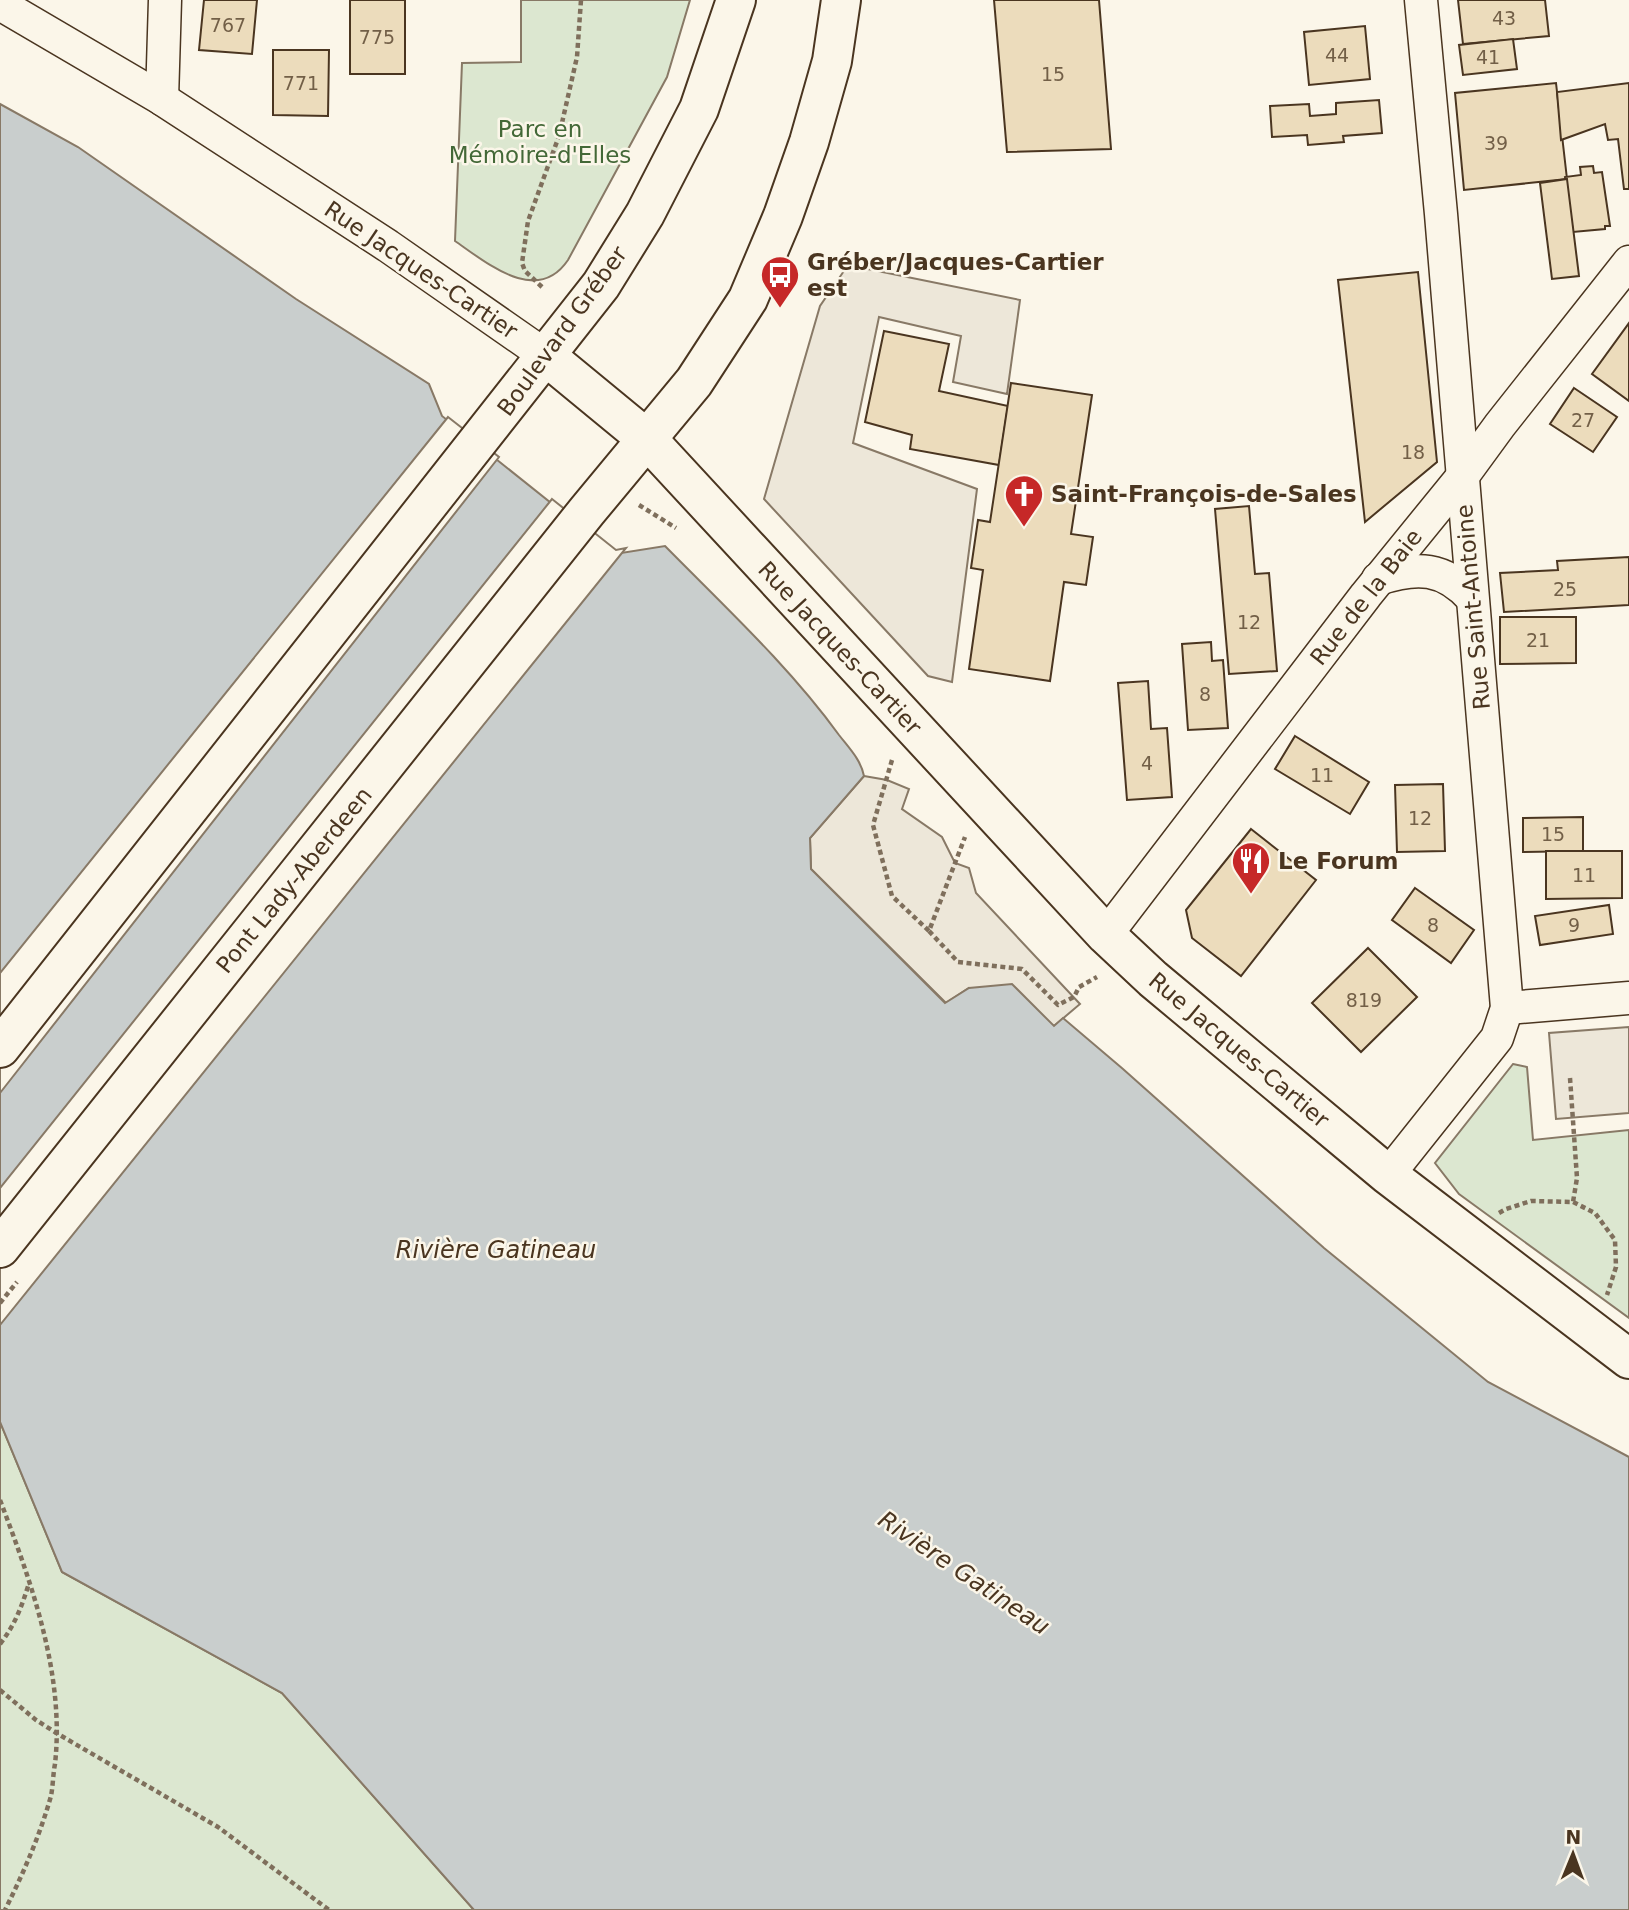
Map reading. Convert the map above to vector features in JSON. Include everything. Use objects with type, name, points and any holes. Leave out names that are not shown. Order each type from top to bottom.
[{"type":"main road","name":"Boulevard Gréber","points":[[0,1048],[488,432],[601,285],[645,214],[699,109],[736,0]]},
{"type":"main road","points":[[648,440],[694,382],[748,299],[783,216],[809,142],[832,61],[841,0]]},
{"type":"main road","name":"Rue Jacques-Cartier","points":[[546,356],[648,440],[1106,935],[1153,979],[1388,1175],[1629,1359]]},
{"type":"main road","name":"Pont Lady-Aberdeen","points":[[0,1248],[587,511],[648,440]]},
{"type":"street","points":[[162,99],[165,0]]},
{"type":"street","name":"Rue Saint-Antoine","points":[[1388,1175],[1497,1038],[1507,1008],[1421,0]]},
{"type":"street","name":"Rue Jacques-Cartier","points":[[0,4],[162,99],[388,246],[546,356]]},
{"type":"street","name":"Rue de la Baie","points":[[1106,935],[1378,579],[1462,477],[1629,262]]},
{"type":"street","points":[[1378,579],[1412,570],[1429,572],[1452,579],[1472,598]]},
{"type":"street","points":[[1507,1008],[1629,998]]},
{"type":"path","points":[[542,287],[525,271],[522,263],[528,221],[559,136],[577,58],[581,0]]},
{"type":"path","points":[[894,756],[873,825],[892,896],[958,962],[1023,969],[1058,1005],[1074,998],[1079,987],[1098,976]]},
{"type":"path","points":[[929,931],[966,833]]},
{"type":"path","points":[[1570,1077],[1577,1178],[1573,1202]]},
{"type":"path","points":[[1496,1215],[1531,1201],[1573,1202],[1595,1213],[1615,1240],[1616,1267],[1604,1306]]},
{"type":"path","points":[[0,1500],[29,1582],[47,1646],[58,1734],[51,1794],[21,1878],[5,1910]]},
{"type":"path","points":[[0,1644],[10,1632],[20,1612],[29,1582]]},
{"type":"path","points":[[0,1690],[36,1720],[58,1734],[218,1827],[329,1910]]},
{"type":"green space","name":"Parc en Mémoire-d'Elles","points":[[521,0],[690,0],[667,77],[568,260],[556,273],[542,280],[512,276],[455,241],[462,63],[521,62]]},
{"type":"green space","points":[[1513,1064],[1527,1067],[1533,1140],[1629,1130],[1629,1318],[1459,1194],[1435,1163]]},
{"type":"green space","points":[[0,1422],[62,1572],[282,1693],[474,1910],[0,1910]]},
{"type":"shaded area","points":[[848,265],[1020,300],[1007,394],[953,382],[961,336],[879,317],[853,443],[977,489],[952,682],[928,676],[764,499],[820,306]]},
{"type":"shaded area","points":[[864,776],[887,780],[909,789],[902,809],[942,837],[955,863],[969,868],[976,893],[1080,1004],[1054,1026],[969,988],[946,1003],[811,869],[810,838]]},
{"type":"shaded area","points":[[1629,1027],[1629,1113],[1556,1119],[1549,1033]]},
{"type":"water","name":"Rivière Gatineau","points":[[0,104],[78,147],[296,299],[429,384],[442,416],[615,554],[665,546],[778,661],[857,759],[864,776],[810,838],[811,869],[945,1003],[969,988],[1012,984],[1054,1026],[1063,1018],[1324,1248],[1488,1382],[1629,1457],[1629,1910],[474,1910],[282,1693],[62,1572],[0,1422]]},
{"type":"pier","points":[[448,417],[499,457],[0,1093],[0,973]]},
{"type":"pier","points":[[552,499],[616,550],[626,548],[0,1325],[0,1188]]},
{"type":"building","points":[[204,0],[257,0],[252,54],[199,50]]},
{"type":"building","points":[[350,0],[405,0],[405,74],[350,74]]},
{"type":"building","points":[[994,0],[1099,0],[1111,149],[1007,152]]},
{"type":"building","points":[[1458,0],[1545,0],[1549,36],[1463,44]]},
{"type":"building","points":[[1365,26],[1370,79],[1309,85],[1304,32]]},
{"type":"building","points":[[1513,39],[1517,69],[1463,75],[1459,45]]},
{"type":"building","points":[[273,50],[329,50],[328,116],[273,115]]},
{"type":"building","points":[[1556,83],[1567,179],[1464,190],[1455,93]]},
{"type":"building","points":[[1629,83],[1629,189],[1624,189],[1618,139],[1608,140],[1605,124],[1561,140],[1557,92]]},
{"type":"building","points":[[1379,100],[1382,133],[1343,136],[1344,142],[1308,145],[1307,135],[1272,137],[1270,106],[1309,104],[1310,116],[1336,114],[1336,103]]},
{"type":"building","points":[[1593,166],[1594,173],[1602,172],[1610,226],[1605,226],[1605,229],[1573,232],[1565,177],[1581,175],[1580,167]]},
{"type":"building","points":[[1567,179],[1579,276],[1552,279],[1540,183]]},
{"type":"building","points":[[1418,272],[1437,462],[1365,522],[1338,280]]},
{"type":"building","points":[[1629,323],[1629,401],[1592,374]]},
{"type":"building","points":[[884,331],[949,344],[939,391],[1008,406],[999,465],[910,449],[912,435],[865,422]]},
{"type":"building","name":"Saint-François-de-Sales","points":[[1011,383],[1092,395],[1071,534],[1093,537],[1086,585],[1064,582],[1050,681],[969,669],[983,570],[971,568],[978,520],[990,522]]},
{"type":"building","points":[[1574,388],[1617,417],[1593,452],[1550,424]]},
{"type":"building","points":[[1249,506],[1255,574],[1269,573],[1277,671],[1229,674],[1215,509]]},
{"type":"building","points":[[1629,557],[1629,605],[1504,612],[1500,573],[1558,570],[1557,561]]},
{"type":"building","points":[[1500,617],[1576,617],[1576,663],[1500,664]]},
{"type":"building","points":[[1211,642],[1212,661],[1223,660],[1228,728],[1188,730],[1182,644]]},
{"type":"building","points":[[1148,681],[1151,729],[1167,728],[1172,797],[1127,800],[1118,683]]},
{"type":"building","points":[[1295,736],[1369,782],[1350,814],[1275,769]]},
{"type":"building","points":[[1443,784],[1445,851],[1397,852],[1395,785]]},
{"type":"building","points":[[1583,817],[1583,851],[1523,852],[1523,818]]},
{"type":"building","name":"Le Forum","points":[[1251,829],[1316,880],[1241,976],[1192,938],[1186,910]]},
{"type":"building","points":[[1546,851],[1622,851],[1622,898],[1546,899]]},
{"type":"building","points":[[1415,888],[1474,930],[1451,963],[1392,920]]},
{"type":"building","points":[[1609,905],[1613,934],[1540,945],[1535,916]]},
{"type":"building","points":[[1368,948],[1417,997],[1361,1052],[1312,1003]]},
{"type":"place","name":"Gréber/Jacques-Cartier est","points":[[780,309]]},
{"type":"place","name":"Saint-François-de-Sales","points":[[1024,528]]},
{"type":"place","name":"Le Forum","points":[[1251,895]]}]
